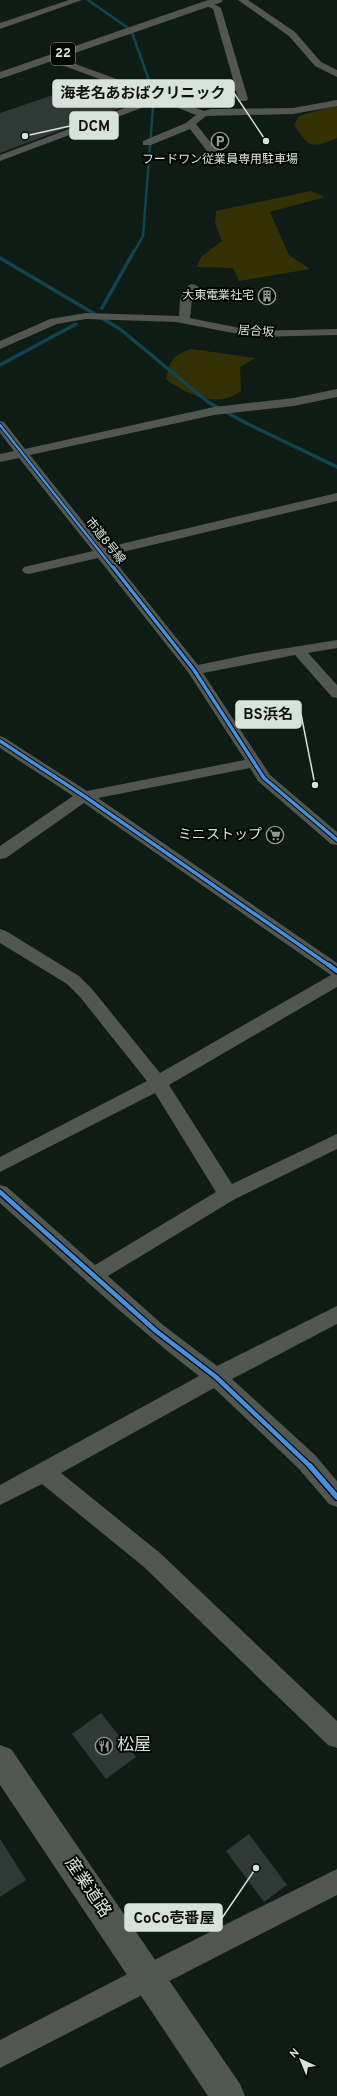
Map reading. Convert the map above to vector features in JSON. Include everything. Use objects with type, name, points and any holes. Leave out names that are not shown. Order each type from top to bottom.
[{"type":"main road","name":"22","points":[[0,76],[130,31],[218,4]]},
{"type":"main road","name":"産業道路","points":[[0,1759],[228,2096]]},
{"type":"street","points":[[0,26],[78,0]]},
{"type":"street","points":[[246,111],[218,4],[245,3],[292,34],[318,64],[337,74]]},
{"type":"street","points":[[51,58],[203,114]]},
{"type":"street","points":[[0,158],[160,98],[240,88]]},
{"type":"street","points":[[151,141],[191,125],[191,123],[203,114],[219,111],[300,111],[337,103]]},
{"type":"street","points":[[191,125],[214,153]]},
{"type":"street","points":[[180,319],[186,299],[193,287]]},
{"type":"street","name":"居合坂","points":[[0,345],[54,321],[86,316],[180,319],[254,334],[337,332]]},
{"type":"street","points":[[0,458],[223,410],[294,402],[337,393]]},
{"type":"street","name":"市道8号線","points":[[0,425],[194,670],[264,778],[337,840]]},
{"type":"street","points":[[29,570],[337,497]]},
{"type":"street","points":[[194,670],[256,656],[337,644]]},
{"type":"street","points":[[298,650],[337,694]]},
{"type":"street","points":[[0,741],[84,796],[337,971]]},
{"type":"street","points":[[0,854],[84,796],[253,763]]},
{"type":"street","points":[[0,935],[73,980],[86,993],[158,1083],[228,1194]]},
{"type":"street","points":[[0,1165],[130,1100],[337,979]]},
{"type":"street","points":[[92,1276],[228,1194],[337,1141]]},
{"type":"street","points":[[0,1192],[92,1276],[156,1331],[216,1377],[307,1462],[337,1497]]},
{"type":"street","points":[[0,1496],[216,1377],[337,1314]]},
{"type":"street","points":[[43,1472],[152,1560],[230,1633],[337,1738]]},
{"type":"street","points":[[0,2055],[337,1882]]},
{"type":"shaded area","points":[[337,105],[337,138],[321,144],[311,144],[304,138],[294,125],[299,116]]},
{"type":"shaded area","points":[[311,191],[325,197],[270,212],[289,255],[310,269],[239,281],[233,268],[197,267],[201,257],[222,241],[215,223],[216,211]]},
{"type":"shaded area","points":[[191,349],[255,358],[240,367],[241,391],[223,399],[203,398],[183,390],[166,379],[169,367],[173,360],[180,354]]},
{"type":"building","points":[[97,80],[138,95],[119,102],[128,105],[0,153],[0,113]]},
{"type":"building","name":"松屋","points":[[101,1713],[136,1757],[106,1779],[72,1734]]},
{"type":"building","points":[[249,1834],[287,1885],[264,1902],[226,1851]]},
{"type":"building","points":[[0,1839],[26,1880],[0,1897]]},
{"type":"waterway","points":[[88,0],[131,30],[150,83]]},
{"type":"waterway","points":[[134,252],[143,236],[153,107]]},
{"type":"waterway","points":[[102,308],[134,251]]},
{"type":"waterway","points":[[0,258],[120,329],[208,402],[246,423],[337,467]]},
{"type":"waterway","points":[[0,365],[76,324]]},
{"type":"cycle path","points":[[0,425],[194,670],[264,778],[337,840]]},
{"type":"cycle path","points":[[0,741],[84,796],[337,971]]},
{"type":"cycle path","points":[[0,1192],[156,1331],[216,1377],[307,1462],[337,1497]]},
{"type":"place","name":"DCM","points":[[25,136]]},
{"type":"place","name":"フードワン従業員専用駐車場","points":[[220,141]]},
{"type":"place","name":"海老名あおばクリニック","points":[[266,141]]},
{"type":"place","name":"大東電業社宅","points":[[267,296]]},
{"type":"place","name":"BS浜名","points":[[315,785]]},
{"type":"place","name":"ミニストップ","points":[[275,835]]},
{"type":"place","name":"松屋","points":[[104,1746]]},
{"type":"place","name":"CoCo壱番屋","points":[[256,1868]]}]
